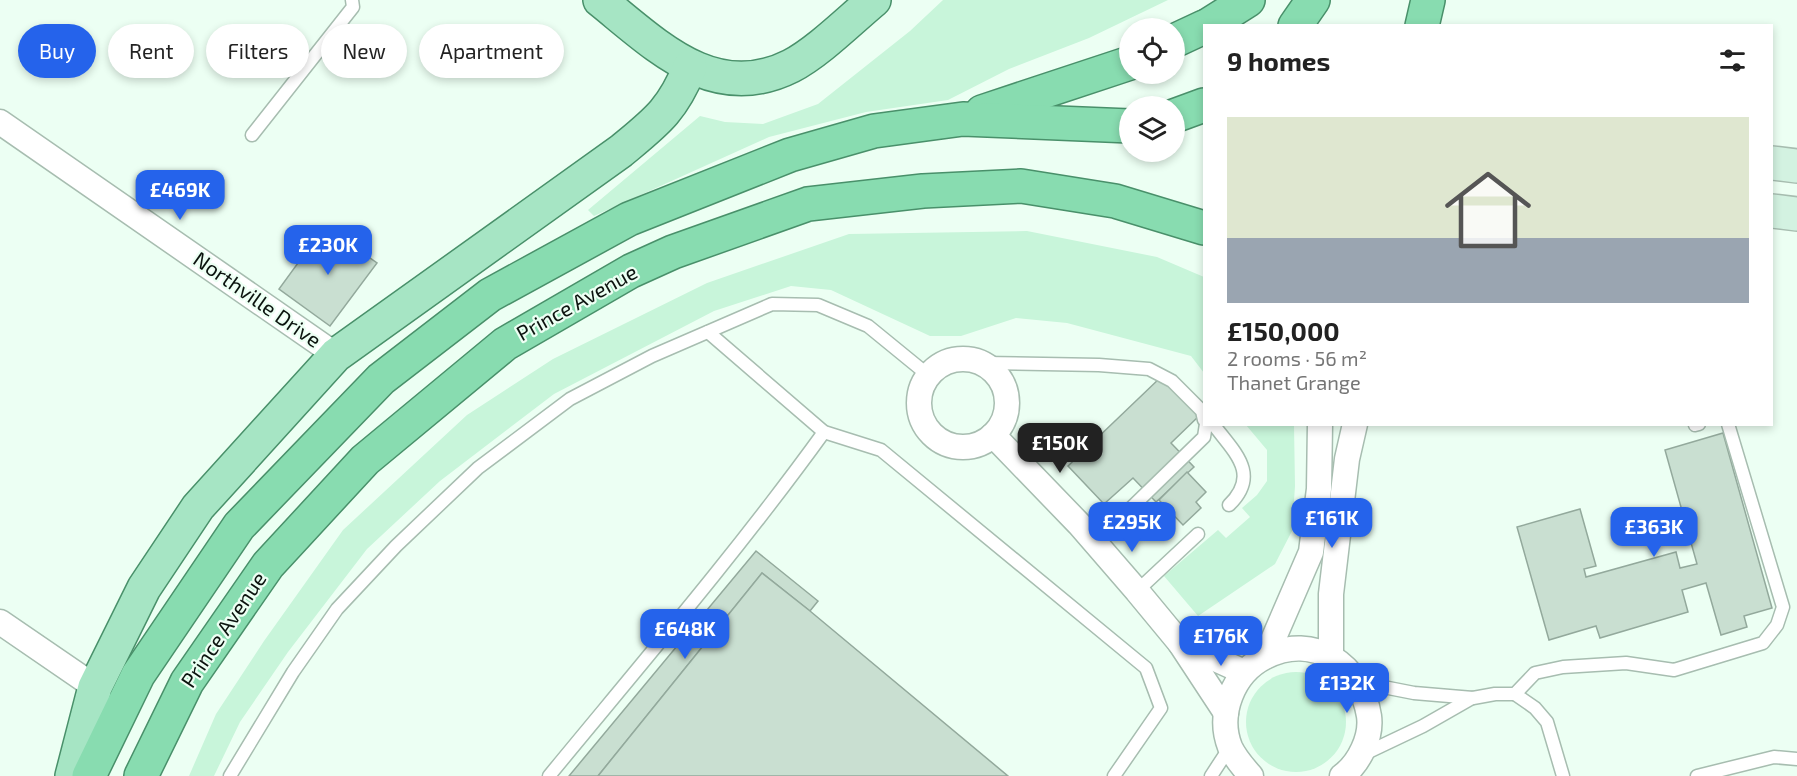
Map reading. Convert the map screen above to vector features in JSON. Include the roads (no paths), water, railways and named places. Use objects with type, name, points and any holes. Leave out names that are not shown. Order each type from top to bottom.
[{"type":"highway","points":[[1209,24],[1248,0]]},
{"type":"highway","points":[[1296,24],[1313,0]]},
{"type":"highway","points":[[1422,24],[1428,0]]},
{"type":"highway","points":[[1185,36],[1203,27]]},
{"type":"highway","points":[[963,119],[1119,67]]},
{"type":"highway","points":[[1185,112],[1203,105]]},
{"type":"highway","points":[[89,776],[138,675],[239,526],[381,379],[490,295],[629,219],[790,155],[874,130],[963,119],[1119,126]]},
{"type":"highway","name":"Prince Avenue","points":[[141,776],[187,682],[268,565],[365,460],[505,344],[631,271],[673,252],[808,204],[923,191],[1021,186],[1115,201],[1203,228]]},
{"type":"main road","points":[[600,0],[690,67],[714,76],[739,79],[762,76],[791,66],[874,0]]},
{"type":"main road","points":[[72,776],[95,687],[144,588],[198,507],[336,355],[621,151],[662,116],[676,99],[690,67]]},
{"type":"main road","points":[[1773,163],[1797,166]]},
{"type":"main road","points":[[1773,212],[1797,214]]},
{"type":"street","name":"Northville Drive","points":[[0,122],[336,355]]},
{"type":"street","points":[[954,359],[972,359],[984,363],[999,378],[1007,397],[1002,424],[993,435],[981,443],[966,447],[952,446],[938,440],[927,430],[920,417],[918,402],[921,387],[928,375],[937,366],[954,359]]},
{"type":"street","points":[[1266,656],[1311,552],[1319,489],[1320,426]]},
{"type":"street","points":[[1331,657],[1331,594],[1347,459],[1355,426]]},
{"type":"street","points":[[993,435],[1137,591],[1180,643],[1226,713]]},
{"type":"street","points":[[0,622],[95,687]]},
{"type":"street","points":[[1180,643],[1244,672]]},
{"type":"street","points":[[1251,776],[1230,747],[1226,730],[1226,713],[1232,691],[1244,672],[1266,656],[1283,650],[1301,649],[1316,651],[1331,657],[1346,668],[1358,682],[1366,700],[1370,720],[1367,739],[1360,756],[1342,776]]},
{"type":"lane","points":[[252,135],[353,7],[352,0]]},
{"type":"lane","points":[[230,776],[293,672],[337,609],[396,546],[478,468],[570,399],[652,356],[772,304],[818,305],[868,326],[928,375]]},
{"type":"lane","points":[[708,332],[824,432],[881,450],[1146,668],[1161,708],[1114,776]]},
{"type":"lane","points":[[984,363],[1099,365],[1149,369],[1172,381],[1203,414]]},
{"type":"lane","points":[[1095,543],[1204,437],[1206,426]]},
{"type":"lane","points":[[1214,426],[1243,465],[1245,477],[1242,488],[1238,496],[1228,505]]},
{"type":"lane","points":[[1515,694],[1534,673],[1563,668],[1626,663],[1674,670],[1763,643],[1777,625],[1783,607],[1729,426]]},
{"type":"lane","points":[[549,776],[794,475],[824,432]]},
{"type":"lane","points":[[1137,591],[1198,534]]},
{"type":"lane","points":[[1358,682],[1414,693],[1473,698],[1496,694],[1515,694],[1535,708],[1547,722],[1563,776]]},
{"type":"lane","points":[[1360,756],[1423,726],[1473,698]]},
{"type":"lane","points":[[1211,776],[1230,747]]},
{"type":"lane","points":[[1697,776],[1773,757],[1797,759]]}]
